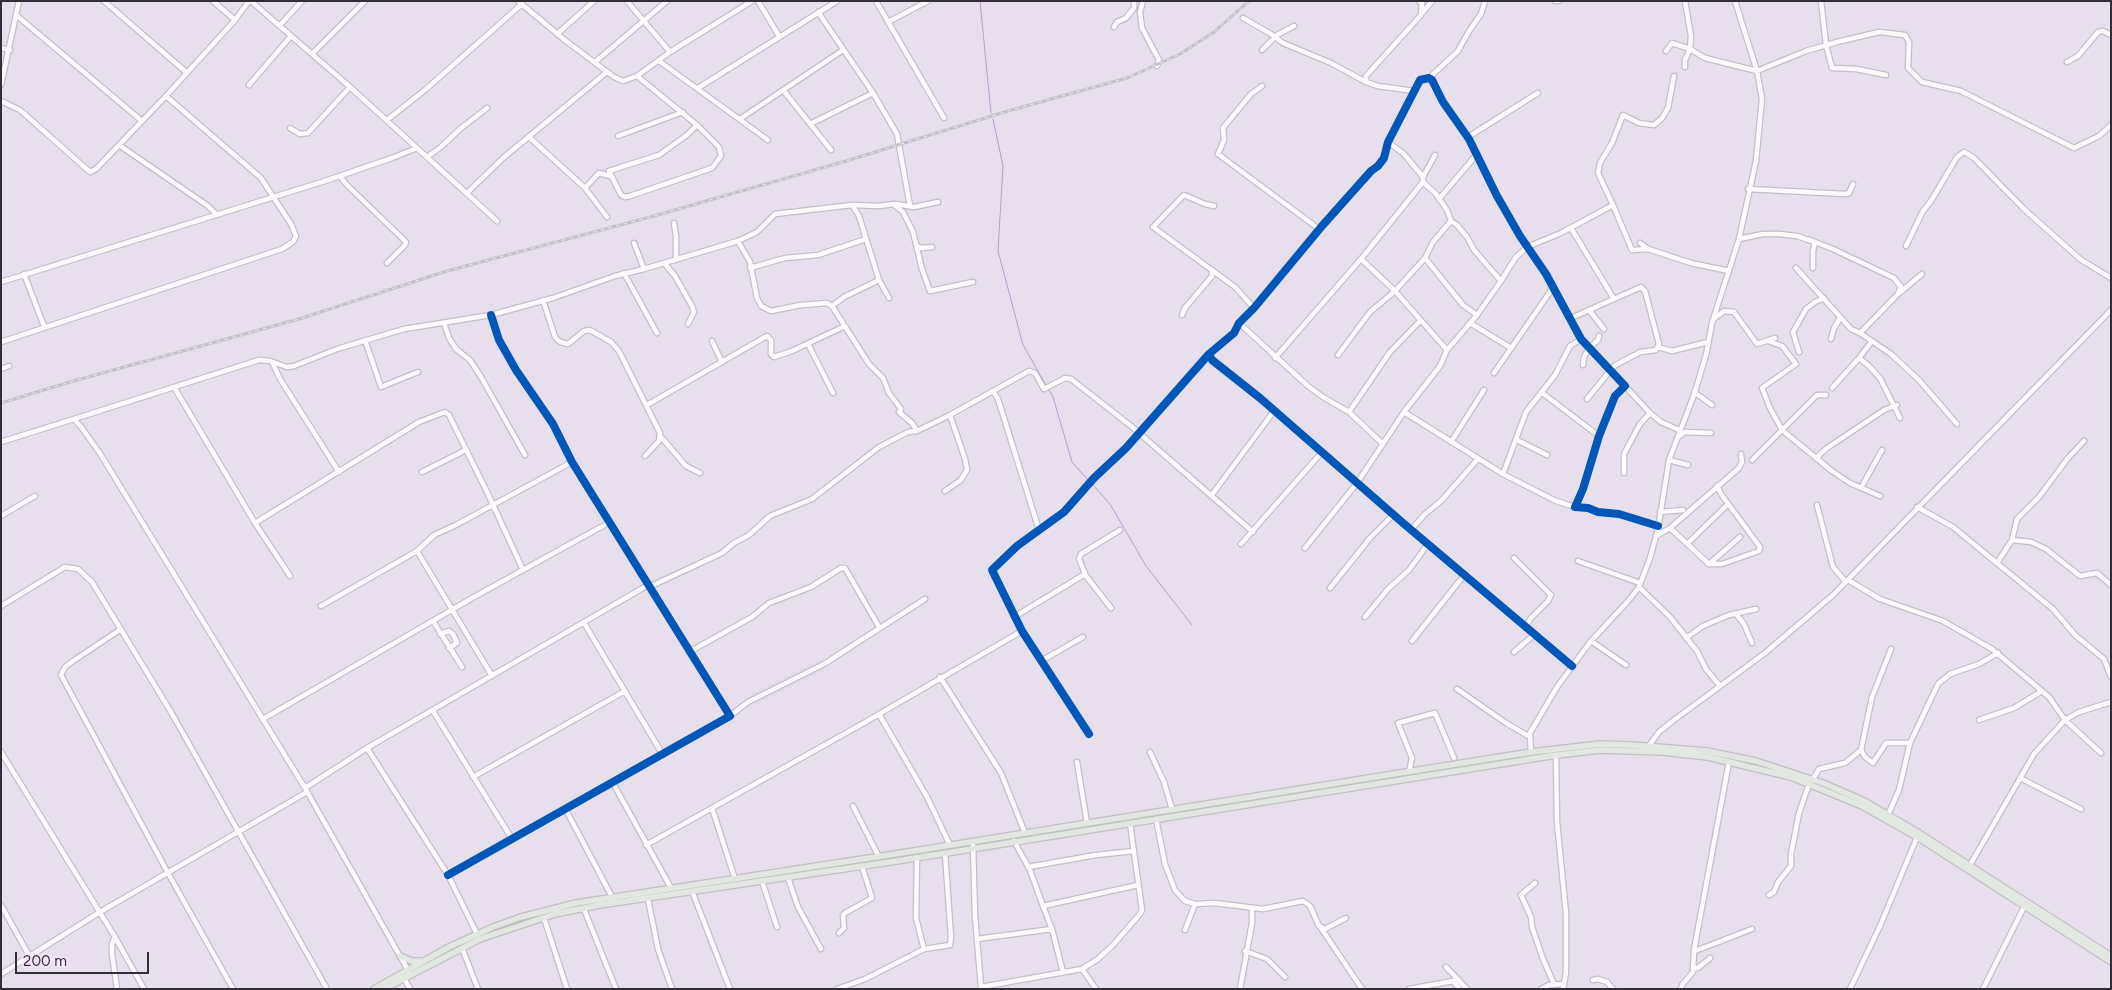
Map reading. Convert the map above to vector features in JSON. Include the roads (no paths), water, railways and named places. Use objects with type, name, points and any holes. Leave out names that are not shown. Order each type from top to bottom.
[{"type":"main road","points":[[374,989],[511,927],[584,909],[945,853],[973,844],[1025,833],[1172,809],[1530,752],[1600,744],[1708,757],[1811,782],[1918,835],[1970,865],[2111,962]]},
{"type":"main road","points":[[384,989],[423,961],[477,934],[529,915],[576,903],[950,845],[1014,841],[1556,755],[1600,750],[1647,749],[1708,751],[1747,759],[1864,801],[1888,814],[2026,904],[2111,956]]},
{"type":"main road","points":[[400,956],[411,961],[423,961]]},
{"type":"street","points":[[1,86],[19,1]]},
{"type":"street","points":[[104,1],[186,72]]},
{"type":"street","points":[[214,1],[235,20]]},
{"type":"street","points":[[1,101],[20,110],[90,172],[96,169],[166,96],[250,1],[350,86],[468,193],[497,222]]},
{"type":"street","points":[[280,25],[302,1]]},
{"type":"street","points":[[313,53],[365,1]]},
{"type":"street","points":[[557,34],[594,1]]},
{"type":"street","points":[[627,1],[670,52]]},
{"type":"street","points":[[595,62],[667,1]]},
{"type":"street","points":[[387,120],[425,90],[520,3],[607,72],[623,81],[637,76],[670,52],[752,1]]},
{"type":"street","points":[[758,1],[779,36]]},
{"type":"street","points":[[698,88],[837,1]]},
{"type":"street","points":[[876,1],[944,118]]},
{"type":"street","points":[[888,22],[928,1]]},
{"type":"street","points":[[1114,27],[1117,22],[1126,18],[1134,8],[1134,1]]},
{"type":"street","points":[[1143,1],[1140,12],[1142,28],[1158,60],[1157,66]]},
{"type":"street","points":[[1419,1],[1422,3],[1421,15]]},
{"type":"street","points":[[1366,82],[1366,76],[1432,1]]},
{"type":"street","points":[[1089,734],[1022,631],[992,570],[1008,553],[1064,512],[1094,478],[1114,460],[1209,354],[1234,332],[1239,323],[1254,308],[1319,229],[1371,171],[1378,166],[1384,158],[1388,142],[1420,80],[1429,78],[1458,51],[1468,31],[1481,14],[1485,1]]},
{"type":"street","points":[[1685,1],[1690,36],[1690,49],[1685,60],[1685,67]]},
{"type":"street","points":[[1530,752],[1530,736],[1556,687],[1591,642],[1630,600],[1639,585],[1650,558],[1658,526],[1669,460],[1694,392],[1739,239],[1748,189],[1756,161],[1762,99],[1757,71],[1735,1]]},
{"type":"street","points":[[1821,1],[1826,45],[1833,69],[1856,69],[1886,75]]},
{"type":"street","points":[[818,12],[873,93],[897,134],[910,206]]},
{"type":"street","points":[[16,15],[142,121]]},
{"type":"street","points":[[1243,18],[1283,43],[1331,62],[1366,82],[1414,92]]},
{"type":"street","points":[[1262,50],[1275,37],[1294,26]]},
{"type":"street","points":[[2068,62],[2078,56],[2098,32],[2103,31],[2111,35]]},
{"type":"street","points":[[1666,51],[1672,43],[1690,49],[1705,58],[1757,71],[1806,51],[1879,32],[1905,35],[1909,42],[1908,68],[1922,82],[1956,89],[2074,148],[2099,136],[2111,125]]},
{"type":"street","points":[[249,85],[291,36]]},
{"type":"street","points":[[1,48],[10,50]]},
{"type":"street","points":[[740,119],[843,50]]},
{"type":"street","points":[[659,61],[768,140]]},
{"type":"street","points":[[468,193],[503,158],[607,72]]},
{"type":"street","points":[[637,76],[697,125],[719,147],[721,158],[712,168],[626,196],[621,195],[609,171],[665,151],[697,125]]},
{"type":"street","points":[[1648,249],[1632,250],[1598,173],[1600,164],[1612,143],[1623,115],[1639,123],[1654,125],[1662,118],[1668,108],[1674,76]]},
{"type":"street","points":[[1429,78],[1432,80],[1443,102],[1468,137],[1497,196],[1527,247],[1546,274],[1552,289],[1571,318],[1581,339],[1650,413],[1661,422],[1679,430]]},
{"type":"street","points":[[290,128],[300,134],[308,133],[350,86]]},
{"type":"street","points":[[1262,86],[1251,94],[1223,128],[1224,140],[1218,154],[1319,229]]},
{"type":"street","points":[[783,90],[831,150]]},
{"type":"street","points":[[810,124],[873,93]]},
{"type":"street","points":[[1468,137],[1538,93]]},
{"type":"street","points":[[1,342],[44,326],[291,245],[295,239],[295,233],[256,172],[166,96]]},
{"type":"street","points":[[427,157],[442,147],[460,129],[487,108]]},
{"type":"street","points":[[618,136],[683,112]]},
{"type":"street","points":[[529,137],[585,188],[608,217]]},
{"type":"street","points":[[1388,142],[1404,154],[1447,210],[1451,221],[1457,225],[1467,237],[1474,250],[1501,281]]},
{"type":"street","points":[[119,145],[208,206],[216,214]]},
{"type":"street","points":[[1,282],[340,176],[417,148]]},
{"type":"street","points":[[1906,246],[1923,211],[1957,157],[1964,152],[1973,157],[2024,210],[2080,259],[2111,278]]},
{"type":"street","points":[[1275,358],[1361,259],[1423,179],[1435,154]]},
{"type":"street","points":[[1439,199],[1477,154]]},
{"type":"street","points":[[585,188],[599,174],[610,176]]},
{"type":"street","points":[[340,176],[406,242],[405,246],[387,263]]},
{"type":"street","points":[[1748,189],[1845,194],[1849,193],[1853,184]]},
{"type":"street","points":[[1214,206],[1184,195],[1153,227],[1243,294],[1254,308]]},
{"type":"street","points":[[1,442],[259,360],[287,367],[294,366],[364,340],[404,329],[491,315],[543,300],[738,241],[756,232],[775,214],[852,205],[879,206],[894,204],[914,207],[938,202]]},
{"type":"street","points":[[894,204],[906,215],[930,291],[973,282]]},
{"type":"street","points":[[852,205],[859,216],[879,280],[889,298]]},
{"type":"street","points":[[1305,548],[1356,484],[1404,412],[1440,366],[1447,350],[1477,315],[1516,256],[1527,247],[1571,228],[1613,205]]},
{"type":"street","points":[[1338,355],[1370,312],[1395,291],[1425,258],[1433,242],[1451,221]]},
{"type":"street","points":[[674,223],[676,260]]},
{"type":"street","points":[[1571,228],[1614,299]]},
{"type":"street","points":[[1739,239],[1763,234],[1779,234],[1797,236],[1815,242],[1894,278],[1901,286],[1898,294]]},
{"type":"street","points":[[750,268],[785,258],[818,255],[866,239]]},
{"type":"street","points":[[738,241],[747,255],[757,298],[761,306],[768,311],[801,305],[827,303],[832,306],[869,364],[883,378],[889,393],[901,409],[899,412],[912,423],[916,431]]},
{"type":"street","points":[[1812,268],[1815,242]]},
{"type":"street","points":[[634,243],[644,269]]},
{"type":"street","points":[[1640,243],[1648,249],[1691,263],[1729,271]]},
{"type":"street","points":[[917,246],[921,248],[932,247]]},
{"type":"street","points":[[1425,258],[1463,305],[1477,315]]},
{"type":"street","points":[[1361,259],[1395,291],[1447,350]]},
{"type":"street","points":[[665,264],[675,276],[692,306],[694,312],[688,324]]},
{"type":"street","points":[[1796,268],[1851,330],[1860,333],[1890,354],[1918,380],[1957,424]]},
{"type":"street","points":[[1182,315],[1185,308],[1212,276],[1212,270]]},
{"type":"street","points":[[24,274],[44,326]]},
{"type":"street","points":[[624,274],[657,333]]},
{"type":"street","points":[[1860,333],[1898,294],[1922,274]]},
{"type":"street","points":[[832,306],[844,296],[879,280]]},
{"type":"street","points":[[1571,318],[1641,287],[1644,289],[1658,348]]},
{"type":"street","points":[[1494,373],[1552,289]]},
{"type":"street","points":[[1799,352],[1793,332],[1806,310],[1815,302],[1824,298]]},
{"type":"street","points":[[543,300],[555,337],[560,342],[568,344],[584,331],[590,330],[616,347],[647,405],[661,437],[686,466],[700,473]]},
{"type":"street","points":[[1588,310],[1604,329]]},
{"type":"street","points":[[1647,749],[1659,732],[1791,632],[1847,581],[2111,310]]},
{"type":"street","points":[[1714,319],[1724,311],[1734,312],[1757,344],[1775,338]]},
{"type":"street","points":[[491,315],[499,340],[552,424],[572,462],[730,716]]},
{"type":"street","points":[[1832,339],[1834,328],[1840,318]]},
{"type":"street","points":[[1349,412],[1390,352],[1420,321]]},
{"type":"street","points":[[444,323],[448,338],[456,349],[470,360],[526,455]]},
{"type":"street","points":[[1239,323],[1275,358],[1323,397],[1349,412],[1384,444]]},
{"type":"street","points":[[1470,323],[1511,348]]},
{"type":"street","points":[[647,405],[767,336],[770,340],[771,354],[774,357],[808,344],[845,326]]},
{"type":"street","points":[[1583,365],[1584,357],[1589,348],[1598,340],[1599,336]]},
{"type":"street","points":[[1503,474],[1526,412],[1555,375],[1570,346],[1581,339]]},
{"type":"street","points":[[364,340],[381,386],[418,372]]},
{"type":"street","points":[[712,341],[722,362]]},
{"type":"street","points":[[1768,341],[1782,346],[1796,364],[1762,388],[1782,430],[1838,475],[1880,496]]},
{"type":"street","points":[[1832,388],[1872,341]]},
{"type":"street","points":[[1587,399],[1609,370],[1640,352],[1658,348],[1672,350],[1708,342]]},
{"type":"street","points":[[808,344],[834,393]]},
{"type":"street","points":[[1209,354],[1212,360],[1246,386],[1356,484],[1572,666]]},
{"type":"street","points":[[1859,358],[1880,378],[1896,405],[1900,418]]},
{"type":"street","points":[[272,362],[280,379],[339,472]]},
{"type":"street","points":[[1,369],[10,366]]},
{"type":"street","points":[[1,974],[100,912],[238,833],[306,790],[367,748],[649,586],[722,553],[734,543],[749,536],[770,516],[812,500],[879,448],[908,432],[916,431],[950,415],[1032,371],[1044,389],[1065,378],[1071,378],[1253,532]]},
{"type":"street","points":[[1576,507],[1599,436],[1615,396],[1625,386]]},
{"type":"street","points":[[174,387],[255,522],[290,576]]},
{"type":"street","points":[[1451,442],[1484,390]]},
{"type":"street","points":[[992,391],[998,399],[1038,530]]},
{"type":"street","points":[[1541,392],[1599,436]]},
{"type":"street","points":[[1694,392],[1712,405]]},
{"type":"street","points":[[1752,460],[1817,395],[1826,395]]},
{"type":"street","points":[[1816,458],[1827,448],[1896,405]]},
{"type":"street","points":[[1211,496],[1274,411]]},
{"type":"street","points":[[255,522],[419,422],[444,412],[449,415],[523,570]]},
{"type":"street","points":[[1404,412],[1477,460],[1556,501],[1576,507],[1619,514],[1658,526]]},
{"type":"street","points":[[1624,473],[1624,454],[1640,424],[1650,413]]},
{"type":"street","points":[[945,491],[964,478],[967,470],[966,459],[950,415]]},
{"type":"street","points":[[74,419],[101,455],[306,790],[400,956],[410,989]]},
{"type":"street","points":[[1676,439],[1685,432],[1711,432]]},
{"type":"street","points":[[644,456],[661,437]]},
{"type":"street","points":[[1516,440],[1547,455]]},
{"type":"street","points":[[1997,564],[2012,540],[2017,519],[2039,497],[2068,458],[2084,441]]},
{"type":"street","points":[[422,472],[466,450]]},
{"type":"street","points":[[1862,488],[1877,463],[1882,450]]},
{"type":"street","points":[[1241,544],[1322,452]]},
{"type":"street","points":[[1655,537],[1670,528],[1739,468],[1742,462],[1741,454]]},
{"type":"street","points":[[1411,530],[1425,514],[1441,501],[1477,460]]},
{"type":"street","points":[[1669,460],[1688,465]]},
{"type":"street","points":[[321,606],[417,551],[434,534],[456,525],[572,462]]},
{"type":"street","points":[[1670,528],[1709,564],[1722,564],[1756,552],[1760,548],[1721,494],[1718,486]]},
{"type":"street","points":[[1,516],[35,496]]},
{"type":"street","points":[[1687,544],[1728,504]]},
{"type":"street","points":[[1817,505],[1833,567],[1847,581],[1880,599],[1942,621],[1998,653],[2042,691],[2053,702],[2065,720],[2101,753]]},
{"type":"street","points":[[1917,507],[1953,527],[2053,609],[2075,635],[2103,659],[2111,657],[2107,664],[2111,677]]},
{"type":"street","points":[[1660,512],[1683,510]]},
{"type":"street","points":[[1330,588],[1370,538],[1394,515]]},
{"type":"street","points":[[262,719],[610,522]]},
{"type":"street","points":[[1111,608],[1086,576],[1079,559],[1081,554],[1120,530]]},
{"type":"street","points":[[1709,564],[1740,537]]},
{"type":"street","points":[[2012,540],[2039,545],[2080,576],[2097,572],[2111,585]]},
{"type":"street","points":[[1365,617],[1389,588],[1409,570],[1428,544]]},
{"type":"street","points":[[417,551],[492,676]]},
{"type":"street","points":[[1514,558],[1551,595],[1526,626]]},
{"type":"street","points":[[1578,561],[1639,585],[1670,617],[1720,686]]},
{"type":"street","points":[[1,606],[65,567],[78,569],[92,582],[172,712],[327,989]]},
{"type":"street","points":[[690,652],[752,617],[769,603],[810,588],[841,568],[845,568],[879,627]]},
{"type":"street","points":[[1014,617],[1085,574],[1086,576]]},
{"type":"street","points":[[1412,641],[1465,574]]},
{"type":"street","points":[[448,875],[730,716],[748,702],[824,664],[924,599]]},
{"type":"street","points":[[1686,638],[1703,626],[1756,609]]},
{"type":"street","points":[[1736,614],[1744,624],[1752,643]]},
{"type":"street","points":[[434,621],[440,634],[462,667]]},
{"type":"street","points":[[584,623],[663,754]]},
{"type":"street","points":[[121,629],[65,667],[60,675],[233,989]]},
{"type":"street","points":[[440,634],[449,631],[453,634],[457,643],[449,648]]},
{"type":"street","points":[[646,845],[1022,631]]},
{"type":"street","points":[[1514,652],[1535,634]]},
{"type":"street","points":[[1041,661],[1083,637]]},
{"type":"street","points":[[1591,642],[1626,665]]},
{"type":"street","points":[[1769,895],[1774,892],[1778,882],[1791,866],[1791,854],[1799,813],[1818,768],[1849,761],[1861,750],[1872,697],[1892,650]]},
{"type":"street","points":[[1888,814],[1899,790],[1910,743],[1938,684],[1950,674],[1978,664],[1998,653]]},
{"type":"street","points":[[940,677],[1001,773],[1025,833]]},
{"type":"street","points":[[1457,689],[1506,723],[1530,736]]},
{"type":"street","points":[[473,777],[625,691]]},
{"type":"street","points":[[1980,720],[2014,708],[2042,691]]},
{"type":"street","points":[[1970,865],[2034,754],[2065,720],[2080,712],[2111,702]]},
{"type":"street","points":[[433,711],[512,839]]},
{"type":"street","points":[[1409,772],[1412,758],[1398,723],[1435,713],[1454,758]]},
{"type":"street","points":[[879,714],[927,797],[950,845]]},
{"type":"street","points":[[1861,750],[1873,763],[1886,743],[1910,743]]},
{"type":"street","points":[[367,748],[448,875],[477,934]]},
{"type":"street","points":[[1,752],[100,912],[144,989]]},
{"type":"street","points":[[1150,752],[1164,782],[1172,809]]},
{"type":"street","points":[[1541,989],[1554,984],[1563,987],[1566,972],[1566,913],[1557,822],[1556,755]]},
{"type":"street","points":[[1076,762],[1087,823]]},
{"type":"street","points":[[1681,989],[1682,985],[1690,977],[1693,968],[1694,950],[1729,762]]},
{"type":"street","points":[[2020,778],[2081,809]]},
{"type":"street","points":[[613,783],[671,888]]},
{"type":"street","points":[[853,806],[879,857]]},
{"type":"street","points":[[712,808],[735,879]]},
{"type":"street","points":[[566,810],[612,897]]},
{"type":"street","points":[[1156,819],[1165,864],[1175,890],[1185,901],[1196,904],[1252,908],[1273,908],[1303,901],[1312,908],[1321,928],[1362,989]]},
{"type":"street","points":[[973,844],[981,988],[1082,969],[1098,959],[1140,914],[1142,910],[1130,823]]},
{"type":"street","points":[[1850,989],[1880,926],[1918,835]]},
{"type":"street","points":[[1014,841],[1028,866],[1052,929],[1063,972]]},
{"type":"street","points":[[1028,866],[1096,855],[1134,852]]},
{"type":"street","points":[[837,989],[851,986],[924,949],[948,946],[951,943],[945,853]]},
{"type":"street","points":[[917,857],[916,918],[924,949]]},
{"type":"street","points":[[839,933],[844,928],[843,917],[845,913],[872,898],[862,866]]},
{"type":"street","points":[[788,878],[798,907],[821,949]]},
{"type":"street","points":[[762,881],[777,927]]},
{"type":"street","points":[[1534,883],[1521,895],[1532,917],[1532,927],[1542,959],[1554,984]]},
{"type":"street","points":[[1043,906],[1138,885]]},
{"type":"street","points":[[692,891],[730,989]]},
{"type":"street","points":[[648,899],[658,949],[672,989]]},
{"type":"street","points":[[1185,930],[1196,904]]},
{"type":"street","points":[[1983,989],[2026,904]]},
{"type":"street","points":[[1,905],[30,957]]},
{"type":"street","points":[[1240,989],[1252,923],[1252,908]]},
{"type":"street","points":[[584,909],[616,989]]},
{"type":"street","points":[[544,918],[566,987],[560,989]]},
{"type":"street","points":[[1321,928],[1327,928],[1346,918]]},
{"type":"street","points":[[977,939],[1052,929]]},
{"type":"street","points":[[1694,950],[1752,929]]},
{"type":"street","points":[[115,937],[112,944],[112,954],[117,989]]},
{"type":"street","points":[[462,948],[478,989]]},
{"type":"street","points":[[1246,951],[1267,959],[1285,977]]},
{"type":"street","points":[[1693,968],[1698,968],[1710,958]]},
{"type":"street","points":[[1446,967],[1467,989]]},
{"type":"street","points":[[1082,969],[1096,989]]},
{"type":"street","points":[[1593,980],[1598,979],[1607,982],[1613,989]]},
{"type":"street","points":[[1410,989],[1459,980]]},
{"type":"street","points":[[1453,981],[1460,989]]},
{"type":"waterway","points":[[980,1],[991,113]]},
{"type":"waterway","points":[[993,119],[1003,166],[998,251],[1023,345],[1053,397],[1072,462],[1088,480]]},
{"type":"waterway","points":[[1093,485],[1110,504],[1146,566],[1192,625]]},
{"type":"railway","points":[[1,403],[299,319],[447,271],[654,216],[846,161],[1008,111],[1127,78],[1180,54],[1214,32],[1249,1]]}]
